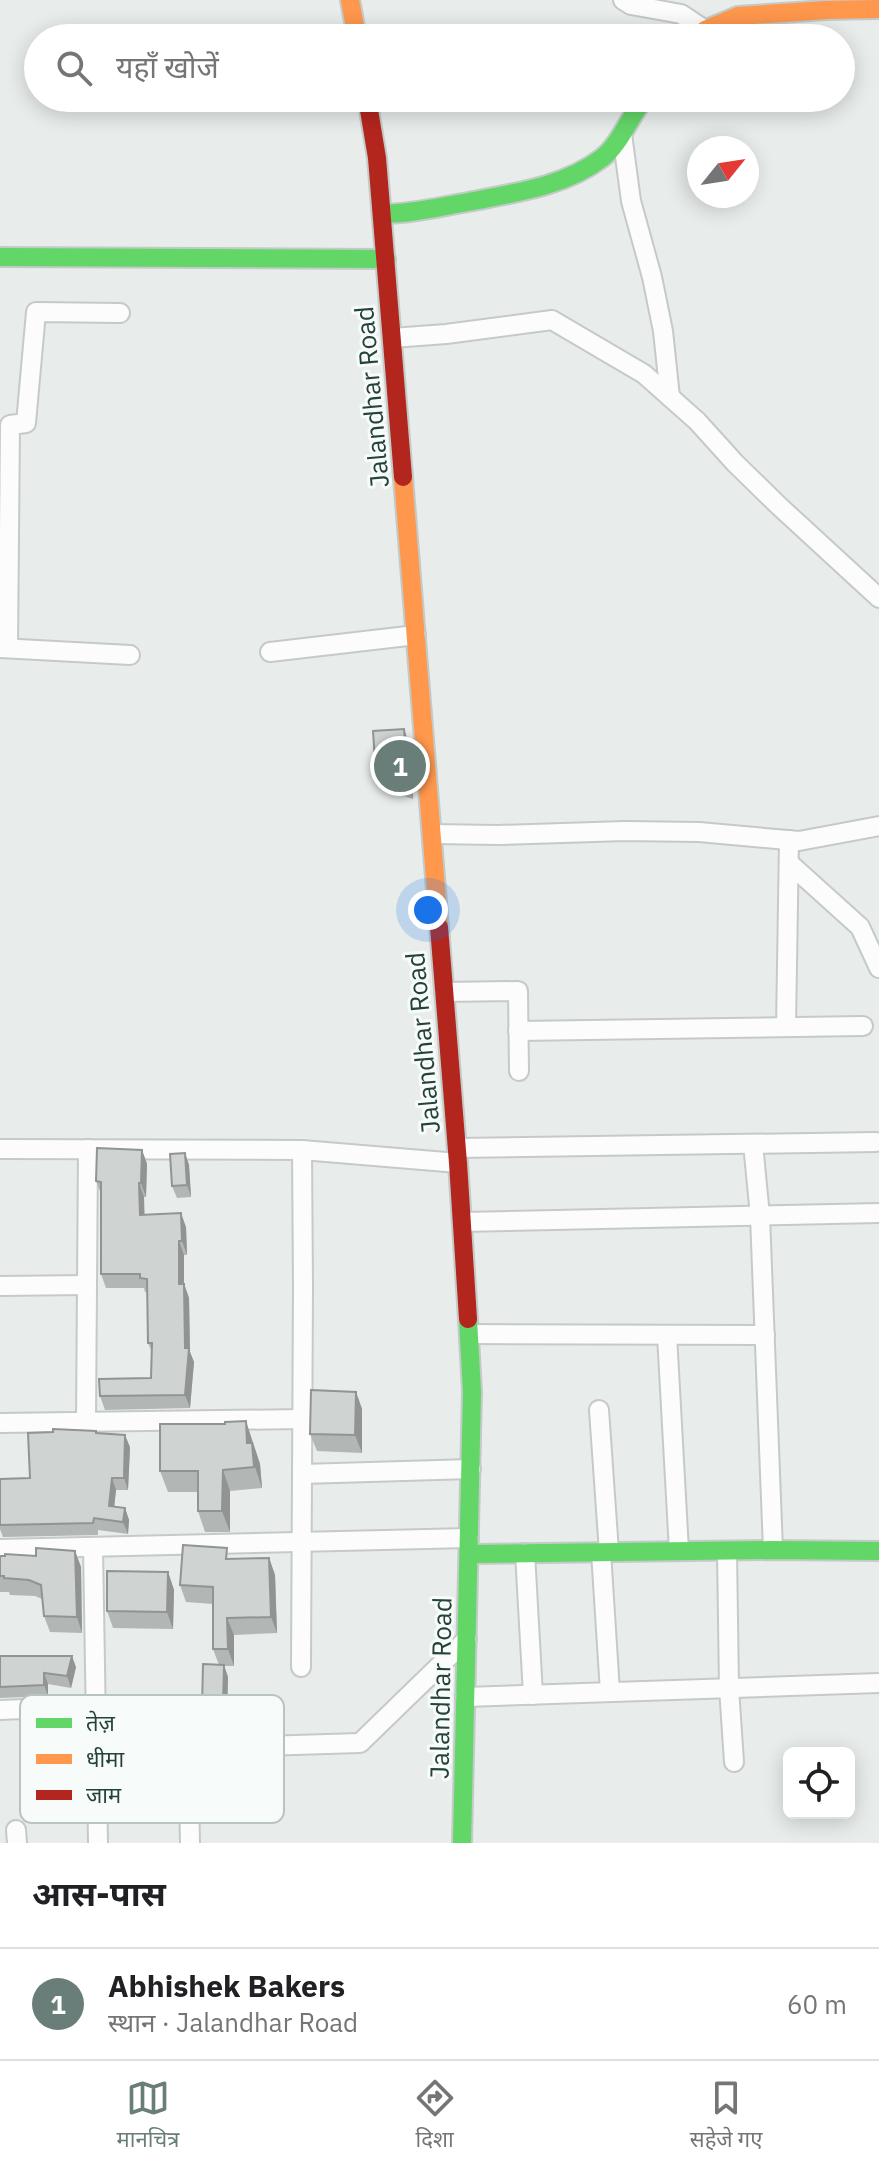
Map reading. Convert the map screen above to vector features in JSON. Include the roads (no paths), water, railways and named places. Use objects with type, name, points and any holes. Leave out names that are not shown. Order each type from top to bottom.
[{"type":"main road","points":[[350,0],[354,24]]},
{"type":"main road","points":[[722,24],[738,16],[879,9]]},
{"type":"main road","name":"Jalandhar Road","points":[[369,112],[377,158],[386,259],[458,1156],[469,1334],[471,1469],[462,1843]]},
{"type":"main road","points":[[382,214],[403,215],[549,184],[580,172],[605,156],[636,112]]},
{"type":"main road","points":[[0,257],[386,259]]},
{"type":"main road","points":[[469,1546],[525,1553],[879,1551]]},
{"type":"street","points":[[623,0],[631,5],[681,14],[692,24]]},
{"type":"street","points":[[622,134],[631,201],[663,331],[670,397]]},
{"type":"street","points":[[120,313],[36,312],[26,423],[10,425],[4,648],[130,655]]},
{"type":"street","points":[[392,338],[552,320],[644,374],[697,421],[779,506],[879,598]]},
{"type":"street","points":[[270,652],[416,635]]},
{"type":"street","points":[[432,834],[699,832],[799,841],[879,826]]},
{"type":"street","points":[[786,1027],[789,840]]},
{"type":"street","points":[[789,863],[860,927],[879,968]]},
{"type":"street","points":[[444,992],[518,991],[519,1071]]},
{"type":"street","points":[[518,1031],[863,1026]]},
{"type":"street","points":[[0,1149],[302,1150],[458,1156],[876,1142]]},
{"type":"street","points":[[753,1144],[760,1216],[773,1550]]},
{"type":"street","points":[[86,1422],[88,1149]]},
{"type":"street","points":[[301,1667],[302,1150]]},
{"type":"street","points":[[462,1222],[879,1213]]},
{"type":"street","points":[[0,1286],[87,1285]]},
{"type":"street","points":[[469,1334],[765,1335]]},
{"type":"street","points":[[667,1335],[679,1551]]},
{"type":"street","points":[[599,1410],[610,1692]]},
{"type":"street","points":[[0,1423],[303,1419]]},
{"type":"street","points":[[302,1474],[471,1469]]},
{"type":"street","points":[[0,1549],[302,1543],[469,1546]]},
{"type":"street","points":[[93,1547],[96,1695]]},
{"type":"street","points":[[727,1551],[729,1688],[734,1762]]},
{"type":"street","points":[[525,1553],[533,1695]]},
{"type":"street","points":[[284,1745],[360,1743],[467,1639]]},
{"type":"street","points":[[465,1697],[879,1683]]},
{"type":"street","points":[[0,1710],[20,1709]]},
{"type":"street","points":[[98,1823],[98,1843]]},
{"type":"street","points":[[190,1823],[190,1843]]},
{"type":"place","name":"Abhishek Bakers","points":[[400,766]]}]
